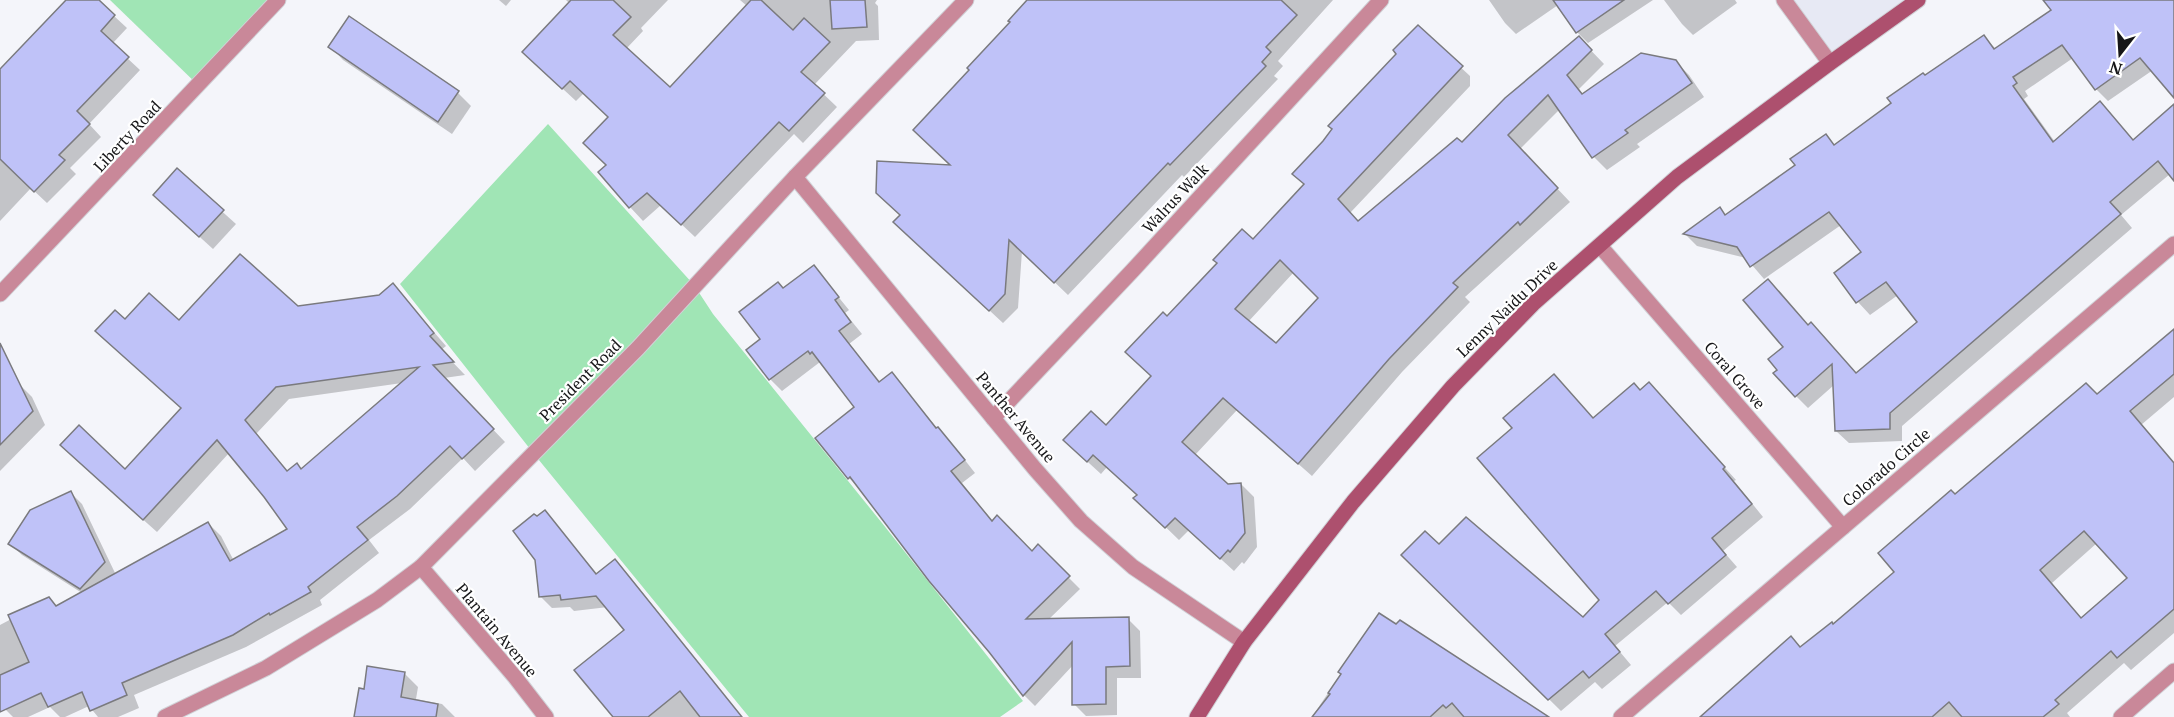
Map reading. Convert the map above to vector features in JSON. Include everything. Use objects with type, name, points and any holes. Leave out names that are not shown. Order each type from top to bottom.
[{"type":"street","name":"Liberty Road","points":[[0,294],[278,0]]},
{"type":"street","name":"President Road","points":[[165,717],[276,663],[377,600],[421,567],[638,348],[795,177],[966,0]]},
{"type":"street","name":"Walrus Walk","points":[[993,418],[1381,0]]},
{"type":"street","points":[[1784,0],[1830,63]]},
{"type":"street","name":"Lenny Naidu Drive","points":[[1197,717],[1244,642],[1353,502],[1453,386],[1533,304],[1677,177],[1918,0]]},
{"type":"street","name":"Panther Avenue","points":[[795,177],[1074,513],[1133,567],[1244,642]]},
{"type":"street","name":"Colorado Circle","points":[[1621,717],[2174,244]]},
{"type":"street","name":"Coral Grove","points":[[1600,246],[1843,527]]},
{"type":"street","name":"Plantain Avenue","points":[[421,567],[546,717]]},
{"type":"street","points":[[2121,717],[2174,671]]},
{"type":"shaded area","points":[[1782,0],[1915,0],[1827,62]]},
{"type":"green space","points":[[110,0],[280,0],[200,87]]},
{"type":"green space","points":[[548,124],[694,285],[713,314],[1023,701],[1000,717],[749,717],[534,454],[400,284]]},
{"type":"building","points":[[66,0],[99,0],[115,15],[101,31],[129,57],[77,111],[90,124],[59,155],[65,160],[34,192],[0,159],[0,69]]},
{"type":"building","points":[[571,0],[613,0],[631,17],[613,35],[670,87],[751,0],[761,0],[793,30],[804,18],[830,42],[801,72],[825,93],[789,131],[779,122],[681,225],[647,193],[629,208],[598,172],[606,165],[583,143],[608,117],[570,81],[562,89],[522,52]]},
{"type":"building","points":[[830,0],[865,0],[867,27],[832,29]]},
{"type":"building","points":[[1027,0],[1281,0],[1297,15],[1266,47],[1271,52],[1262,62],[1266,66],[1170,165],[1168,163],[1054,283],[1009,240],[1005,294],[989,311],[893,222],[900,215],[876,193],[877,161],[950,165],[913,130],[969,70],[967,68],[1010,22],[1008,21]]},
{"type":"building","points":[[1553,0],[1624,0],[1576,33]]},
{"type":"building","points":[[2043,0],[2174,0],[2174,98],[2140,58],[2095,90],[2062,45],[2013,77],[2017,83],[2013,86],[2053,142],[2100,101],[2133,140],[2174,104],[2174,181],[2158,161],[2110,202],[2121,214],[1890,413],[1890,429],[1835,431],[1832,364],[1795,397],[1773,373],[1777,370],[1768,359],[1783,347],[1743,300],[1768,279],[1808,325],[1811,322],[1856,373],[1917,322],[1886,282],[1856,303],[1834,273],[1861,252],[1829,212],[1750,267],[1737,247],[1683,234],[1720,207],[1725,215],[1795,165],[1790,159],[1826,134],[1834,145],[1891,103],[1887,98],[1984,35],[1994,49],[2051,10]]},
{"type":"building","points":[[349,16],[459,91],[438,122],[328,47]]},
{"type":"building","points":[[1418,25],[1463,66],[1338,199],[1358,221],[1457,138],[1462,142],[1505,98],[1579,36],[1592,50],[1567,75],[1582,94],[1641,53],[1676,60],[1692,83],[1625,130],[1628,133],[1592,158],[1548,95],[1508,135],[1558,188],[1520,225],[1518,222],[1453,283],[1458,287],[1389,359],[1298,464],[1223,398],[1182,442],[1228,484],[1241,483],[1245,533],[1230,552],[1228,550],[1220,559],[1175,518],[1165,528],[1133,498],[1137,495],[1093,455],[1087,462],[1063,440],[1091,411],[1106,425],[1151,376],[1125,352],[1163,312],[1167,316],[1217,263],[1213,260],[1242,229],[1253,239],[1304,184],[1292,174],[1332,129],[1328,126],[1396,54],[1393,50]],"holes":[[[1280,260],[1318,298],[1276,343],[1235,309]]]},
{"type":"building","points":[[177,168],[224,210],[199,237],[153,195]]},
{"type":"building","points":[[240,254],[298,306],[379,295],[393,283],[434,333],[430,336],[454,362],[433,365],[494,429],[462,459],[450,446],[397,496],[357,527],[368,540],[308,587],[311,592],[270,615],[269,613],[233,635],[122,683],[127,695],[90,711],[82,692],[48,707],[41,693],[0,712],[0,675],[29,662],[8,615],[49,597],[56,606],[208,522],[230,561],[287,529],[217,440],[143,520],[60,445],[79,425],[125,469],[181,408],[95,331],[115,310],[125,319],[149,293],[179,320]],"holes":[[[419,367],[301,469],[297,463],[287,471],[245,420],[276,387]]]},
{"type":"building","points":[[814,265],[839,297],[835,300],[851,322],[839,331],[879,382],[892,372],[936,428],[938,427],[965,460],[951,471],[992,521],[997,515],[1032,551],[1038,544],[1070,576],[1026,619],[1129,617],[1130,666],[1106,667],[1106,704],[1072,705],[1072,642],[1023,696],[929,581],[850,477],[848,479],[815,438],[854,407],[812,352],[810,354],[808,351],[769,380],[746,350],[760,339],[739,312],[778,282],[783,288]]},
{"type":"building","points":[[2174,329],[2174,374],[2130,411],[2174,463],[2174,609],[2117,658],[2111,651],[2055,700],[2059,704],[2043,717],[1962,717],[1949,702],[1932,717],[1700,717],[1791,636],[1800,647],[1832,622],[1833,624],[1894,572],[1878,553],[1951,490],[1955,494],[2086,383],[2097,394]],"holes":[[[2084,531],[2127,578],[2081,618],[2040,570]]]},
{"type":"building","points":[[0,343],[33,411],[0,445]]},
{"type":"building","points":[[1554,374],[1593,418],[1634,383],[1640,390],[1649,382],[1725,467],[1723,469],[1752,504],[1712,538],[1726,555],[1668,604],[1656,591],[1605,634],[1620,652],[1589,678],[1583,671],[1548,700],[1401,555],[1425,531],[1439,544],[1466,517],[1583,617],[1599,600],[1477,458],[1512,428],[1503,418]]},
{"type":"building","points":[[71,491],[105,562],[80,589],[8,544],[30,510]]},
{"type":"building","points":[[545,510],[596,574],[615,559],[742,717],[700,717],[680,691],[648,717],[613,717],[574,670],[624,630],[596,596],[561,600],[560,595],[539,597],[535,560],[513,531],[534,514],[537,516]]},
{"type":"building","points":[[1379,613],[1396,624],[1400,620],[1549,717],[1464,717],[1452,703],[1446,708],[1443,705],[1430,717],[1312,717],[1330,694],[1328,693],[1341,674],[1338,672]]},
{"type":"building","points":[[367,666],[405,672],[401,697],[438,704],[436,717],[354,717],[359,688],[364,689]]}]
